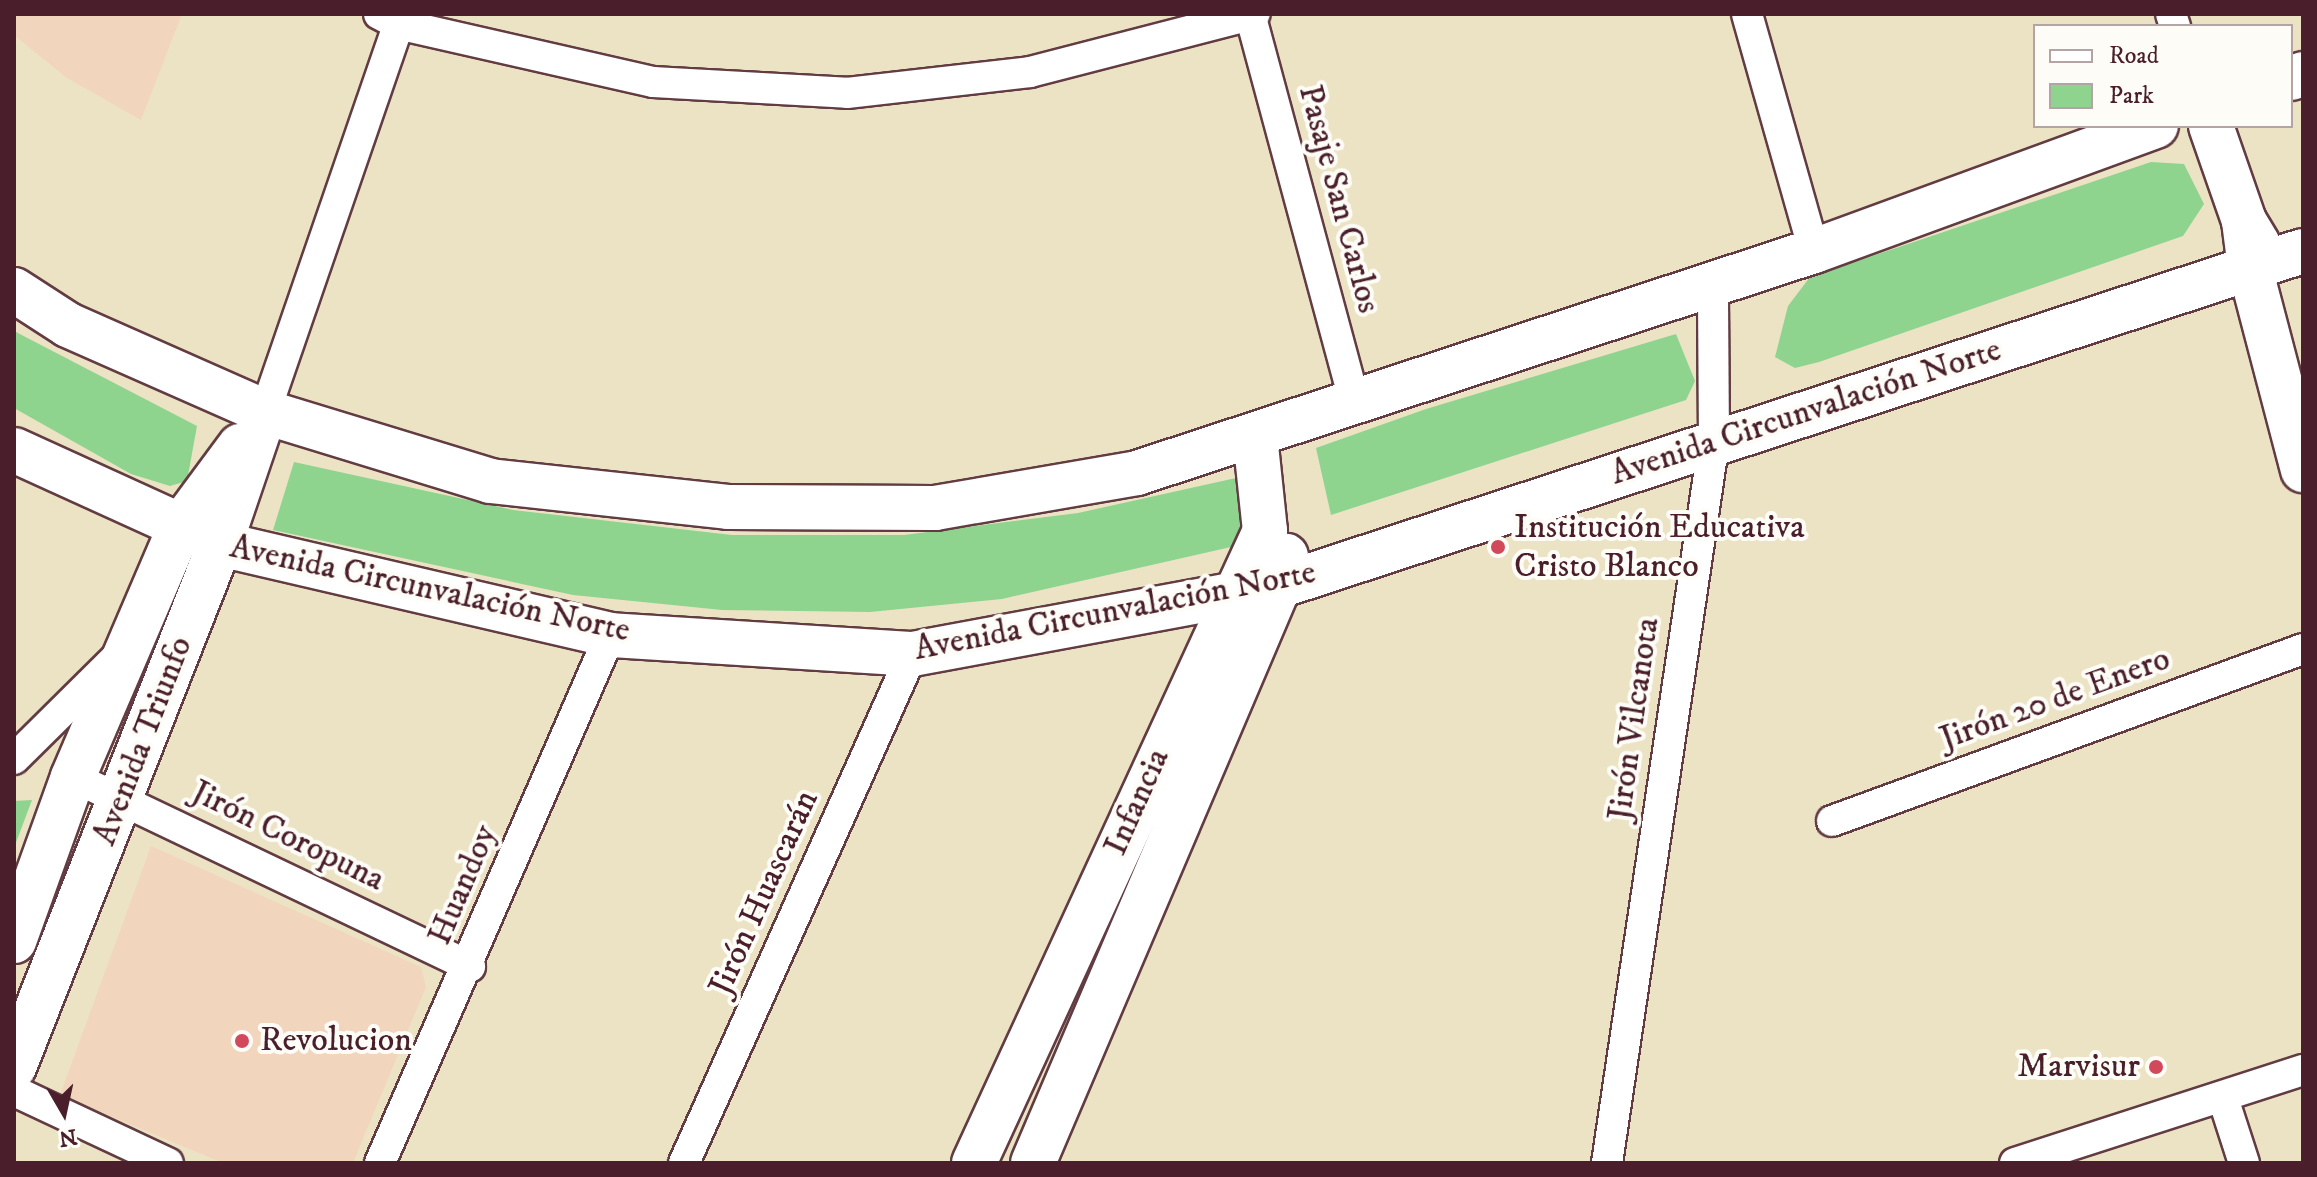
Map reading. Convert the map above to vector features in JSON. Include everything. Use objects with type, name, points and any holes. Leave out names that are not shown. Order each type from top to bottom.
[{"type":"main road","points":[[14,290],[68,325],[265,412],[490,481],[728,507],[935,508],[1137,473],[1814,251],[2151,128]]},
{"type":"main road","points":[[2212,128],[2244,221],[2274,260],[2303,358]]},
{"type":"main road","points":[[2274,260],[2303,470]]},
{"type":"main road","name":"Avenida Circunvalación Norte","points":[[14,450],[220,544],[610,635],[912,654],[1236,590],[1279,586],[2274,260]]},
{"type":"main road","name":"Avenida Triunfo","points":[[14,941],[73,777],[125,649],[180,527],[265,412]]},
{"type":"main road","name":"Avenida Triunfo","points":[[14,1067],[220,544],[265,412]]},
{"type":"main road","name":"Infancia","points":[[1033,1163],[1279,586],[1292,526],[1269,431]]},
{"type":"main road","name":"Infancia","points":[[974,1163],[1265,531],[1269,431]]},
{"type":"street","points":[[1747,14],[1814,251]]},
{"type":"street","points":[[393,17],[653,82],[847,93],[1030,72],[1252,15]]},
{"type":"street","name":"Pasaje San Carlos","points":[[1252,15],[1355,403]]},
{"type":"street","name":"Avenida Triunfo","points":[[265,412],[393,17]]},
{"type":"street","name":"Jirón Vilcanota","points":[[1607,1163],[1714,441],[1713,284]]},
{"type":"street","name":"Huandoy","points":[[380,1163],[470,966],[610,635]]},
{"type":"street","points":[[14,759],[125,649]]},
{"type":"street","name":"Jirón 20 de Enero","points":[[1832,821],[2303,649]]},
{"type":"street","name":"Jirón Huascarán","points":[[684,1163],[912,654]]},
{"type":"street","name":"Jirón Coropuna","points":[[73,777],[470,966]]},
{"type":"street","points":[[2015,1163],[2303,1070]]},
{"type":"street","points":[[14,1091],[168,1163]]},
{"type":"street","points":[[2223,1098],[2244,1163]]},
{"type":"shaded area","points":[[14,14],[182,14],[141,120],[67,78],[14,35]]},
{"type":"shaded area","name":"Revolucion","points":[[151,846],[421,967],[426,987],[353,1163],[223,1163],[60,1095]]},
{"type":"green space","points":[[2151,162],[2184,164],[2204,204],[2183,236],[1819,362],[1795,368],[1775,357],[1788,306],[1810,277]]},
{"type":"green space","points":[[14,331],[197,426],[187,481],[170,486],[131,474],[14,408]]},
{"type":"green space","points":[[1676,334],[1695,381],[1686,400],[1331,515],[1316,448],[1426,409]]},
{"type":"green space","points":[[294,462],[513,510],[732,535],[904,535],[1078,513],[1245,476],[1253,542],[1002,599],[870,612],[722,610],[573,595],[273,530]]},
{"type":"green space","points":[[32,800],[14,848],[14,801]]},
{"type":"place","name":"Institución Educativa Cristo Blanco","points":[[1498,547]]},
{"type":"place","name":"Revolucion","points":[[242,1041]]},
{"type":"place","name":"Marvisur","points":[[2156,1067]]}]
